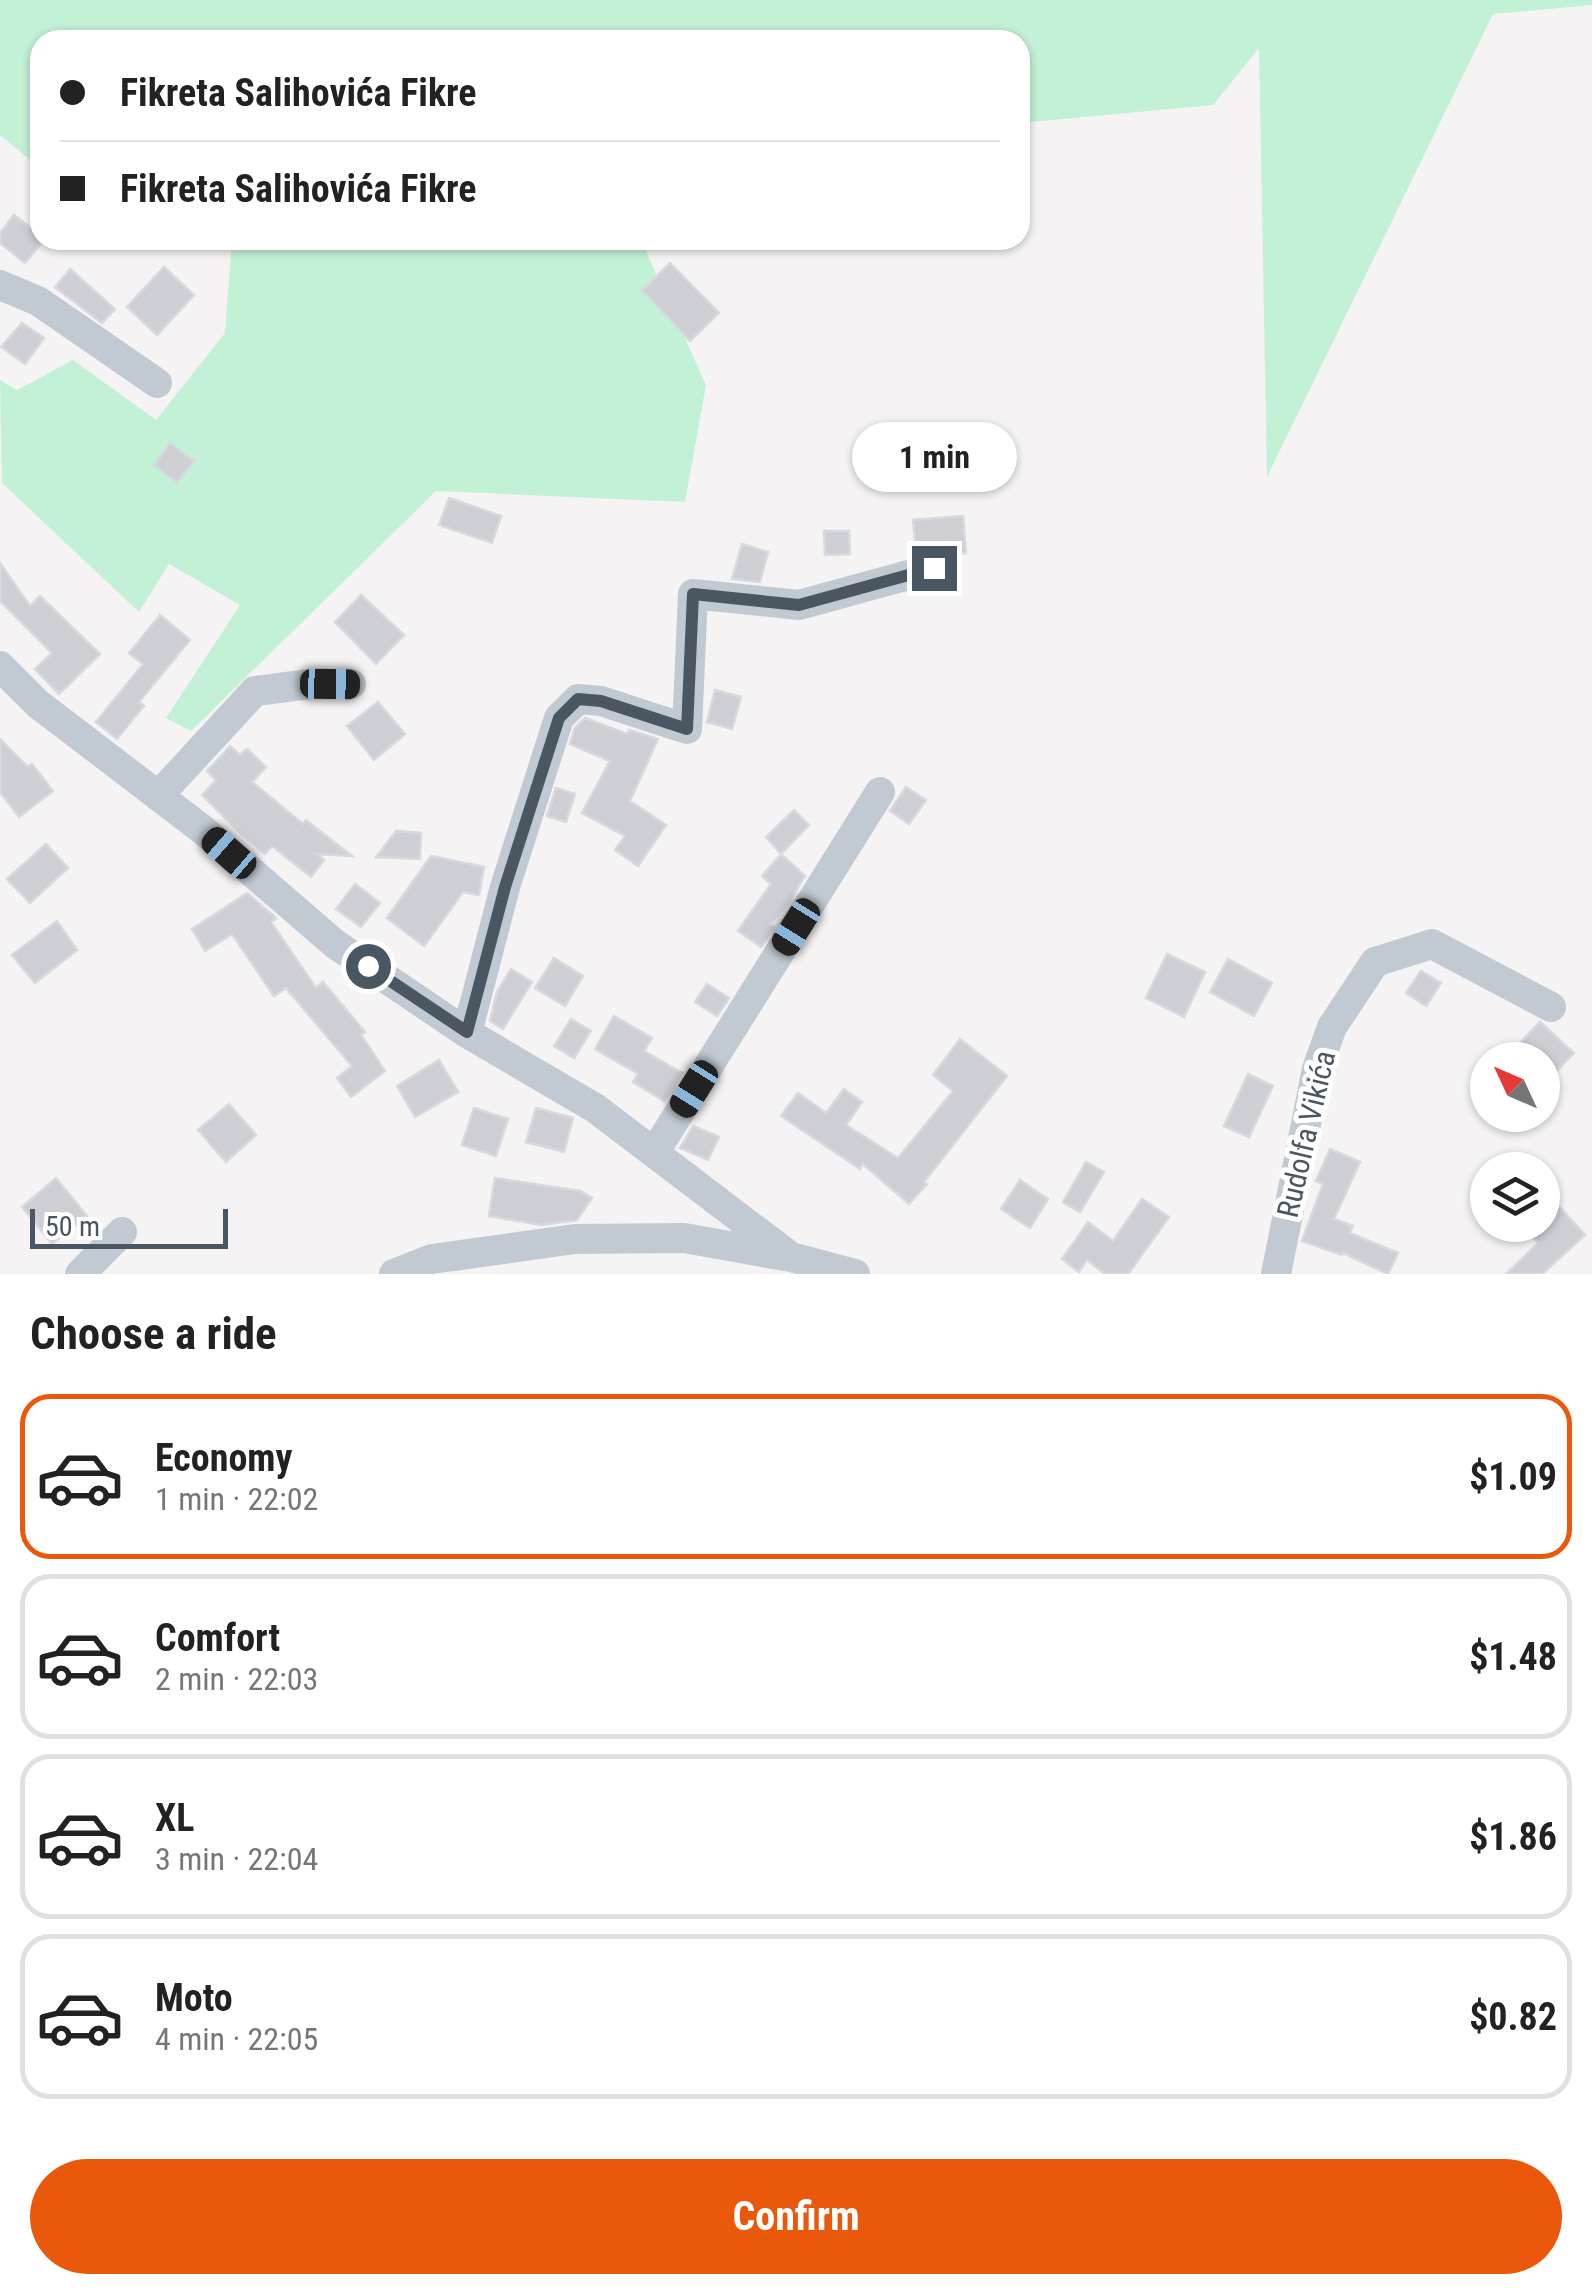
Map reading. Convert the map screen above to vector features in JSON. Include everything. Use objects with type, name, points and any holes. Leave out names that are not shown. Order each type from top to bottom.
[{"type":"street","points":[[0,284],[38,301],[156,383]]},
{"type":"street","points":[[467,1032],[505,887],[559,718],[578,699],[601,701],[687,729],[693,594],[799,605],[934,568]]},
{"type":"street","points":[[0,666],[38,704],[203,830],[335,944],[467,1032],[595,1108],[791,1257]]},
{"type":"street","points":[[158,796],[255,692],[310,684],[351,684]]},
{"type":"street","points":[[654,1153],[880,792]]},
{"type":"street","name":"Rudolfa Vikića","points":[[1276,1274],[1317,1069],[1332,1027],[1374,962],[1432,944],[1551,1008]]},
{"type":"street","points":[[80,1274],[122,1232]]},
{"type":"street","points":[[394,1274],[432,1259],[575,1239],[684,1238],[791,1257],[855,1274]]},
{"type":"green space","points":[[0,0],[1592,0],[1592,5],[1493,14],[1267,477],[1259,48],[1213,105],[1030,122],[1030,30],[30,30],[30,160],[0,135]]},
{"type":"green space","points":[[231,250],[645,250],[706,385],[685,502],[436,491],[191,731],[166,718],[240,605],[169,564],[139,612],[2,483],[0,380],[17,390],[73,360],[156,420],[225,333]]},
{"type":"building","points":[[14,215],[30,227],[30,250],[36,250],[25,263],[0,243],[0,233]]},
{"type":"building","points":[[670,263],[719,313],[690,341],[642,290]]},
{"type":"building","points":[[164,267],[194,295],[157,335],[127,307]]},
{"type":"building","points":[[70,269],[115,309],[102,323],[55,287]]},
{"type":"building","points":[[22,323],[44,338],[25,364],[1,347]]},
{"type":"building","points":[[170,443],[194,461],[177,483],[154,465]]},
{"type":"building","points":[[449,498],[501,516],[492,543],[439,525]]},
{"type":"building","points":[[963,516],[966,553],[916,553],[913,520]]},
{"type":"building","points":[[824,531],[849,531],[850,554],[825,555]]},
{"type":"building","points":[[742,544],[768,552],[760,582],[732,579]]},
{"type":"building","points":[[0,563],[30,606],[40,596],[100,654],[59,694],[35,669],[52,653],[0,601]]},
{"type":"building","points":[[361,595],[404,635],[376,664],[335,622]]},
{"type":"building","points":[[160,615],[190,640],[139,702],[144,706],[117,739],[96,722],[143,664],[129,653]]},
{"type":"building","points":[[715,690],[741,697],[732,729],[707,722]]},
{"type":"building","points":[[378,702],[405,734],[374,760],[347,726]]},
{"type":"building","points":[[585,718],[627,734],[629,730],[658,739],[630,801],[666,825],[638,866],[615,850],[625,836],[582,813],[610,761],[570,744],[575,728]]},
{"type":"building","points":[[0,739],[28,767],[32,764],[53,791],[19,817],[0,792]]},
{"type":"building","points":[[230,746],[240,755],[247,749],[266,767],[252,782],[303,824],[306,820],[352,856],[317,854],[324,860],[311,877],[272,846],[265,854],[239,832],[202,795],[216,780],[207,771]]},
{"type":"building","points":[[906,787],[926,800],[909,824],[890,811]]},
{"type":"building","points":[[556,788],[575,794],[566,822],[547,816]]},
{"type":"building","points":[[794,810],[809,825],[781,854],[766,837]]},
{"type":"building","points":[[396,831],[421,833],[420,859],[376,857]]},
{"type":"building","points":[[46,844],[68,868],[30,903],[7,879]]},
{"type":"building","points":[[781,854],[805,876],[770,924],[774,927],[761,947],[738,931],[771,884],[762,876]]},
{"type":"building","points":[[431,856],[484,867],[479,895],[463,892],[424,946],[387,918]]},
{"type":"building","points":[[355,884],[380,903],[361,927],[336,909]]},
{"type":"building","points":[[247,893],[274,916],[276,919],[271,922],[316,988],[323,982],[365,1032],[361,1035],[385,1071],[351,1097],[337,1078],[352,1066],[286,988],[274,996],[232,934],[205,951],[192,929]]},
{"type":"building","points":[[57,921],[77,950],[35,983],[12,955]]},
{"type":"building","points":[[1167,954],[1205,972],[1184,1017],[1146,998]]},
{"type":"building","points":[[554,958],[583,976],[565,1006],[535,988]]},
{"type":"building","points":[[1228,959],[1272,983],[1254,1016],[1210,992]]},
{"type":"building","points":[[511,969],[532,982],[503,1029],[490,1021],[497,992]]},
{"type":"building","points":[[1421,971],[1441,983],[1426,1006],[1406,993]]},
{"type":"building","points":[[707,984],[729,998],[717,1016],[695,1002]]},
{"type":"building","points":[[614,1016],[652,1038],[644,1051],[682,1073],[664,1101],[633,1082],[638,1074],[595,1049]]},
{"type":"building","points":[[571,1019],[591,1031],[574,1058],[554,1046]]},
{"type":"building","points":[[1540,1022],[1574,1053],[1560,1067],[1560,1042],[1521,1042]]},
{"type":"building","points":[[960,1039],[1007,1076],[909,1204],[863,1164],[860,1169],[781,1116],[798,1093],[826,1113],[844,1089],[862,1102],[846,1125],[898,1158],[953,1091],[933,1075]]},
{"type":"building","points":[[439,1060],[458,1092],[415,1117],[397,1086]]},
{"type":"building","points":[[1248,1074],[1273,1086],[1249,1137],[1224,1126]]},
{"type":"building","points":[[229,1104],[256,1135],[226,1162],[198,1130]]},
{"type":"building","points":[[474,1108],[508,1119],[496,1156],[462,1145]]},
{"type":"building","points":[[536,1108],[573,1118],[564,1152],[526,1142]]},
{"type":"building","points":[[693,1126],[719,1137],[708,1160],[680,1148]]},
{"type":"building","points":[[1330,1149],[1360,1162],[1334,1219],[1353,1226],[1350,1233],[1398,1253],[1388,1274],[1343,1253],[1302,1241],[1323,1184],[1316,1181]]},
{"type":"building","points":[[1086,1162],[1104,1172],[1080,1212],[1063,1202]]},
{"type":"building","points":[[56,1178],[87,1216],[52,1244],[22,1207]]},
{"type":"building","points":[[495,1178],[580,1191],[592,1198],[577,1220],[541,1225],[489,1216]]},
{"type":"building","points":[[1020,1180],[1048,1199],[1030,1228],[1001,1209]]},
{"type":"building","points":[[1142,1199],[1169,1217],[1128,1274],[1105,1274],[1087,1260],[1079,1272],[1062,1259],[1088,1222],[1113,1241]]},
{"type":"building","points":[[1560,1207],[1585,1235],[1542,1274],[1506,1274],[1538,1243],[1560,1242]]},
{"type":"route","points":[[368,966],[467,1032],[505,887],[559,718],[578,699],[601,701],[687,729],[693,594],[799,605],[934,568]]}]
